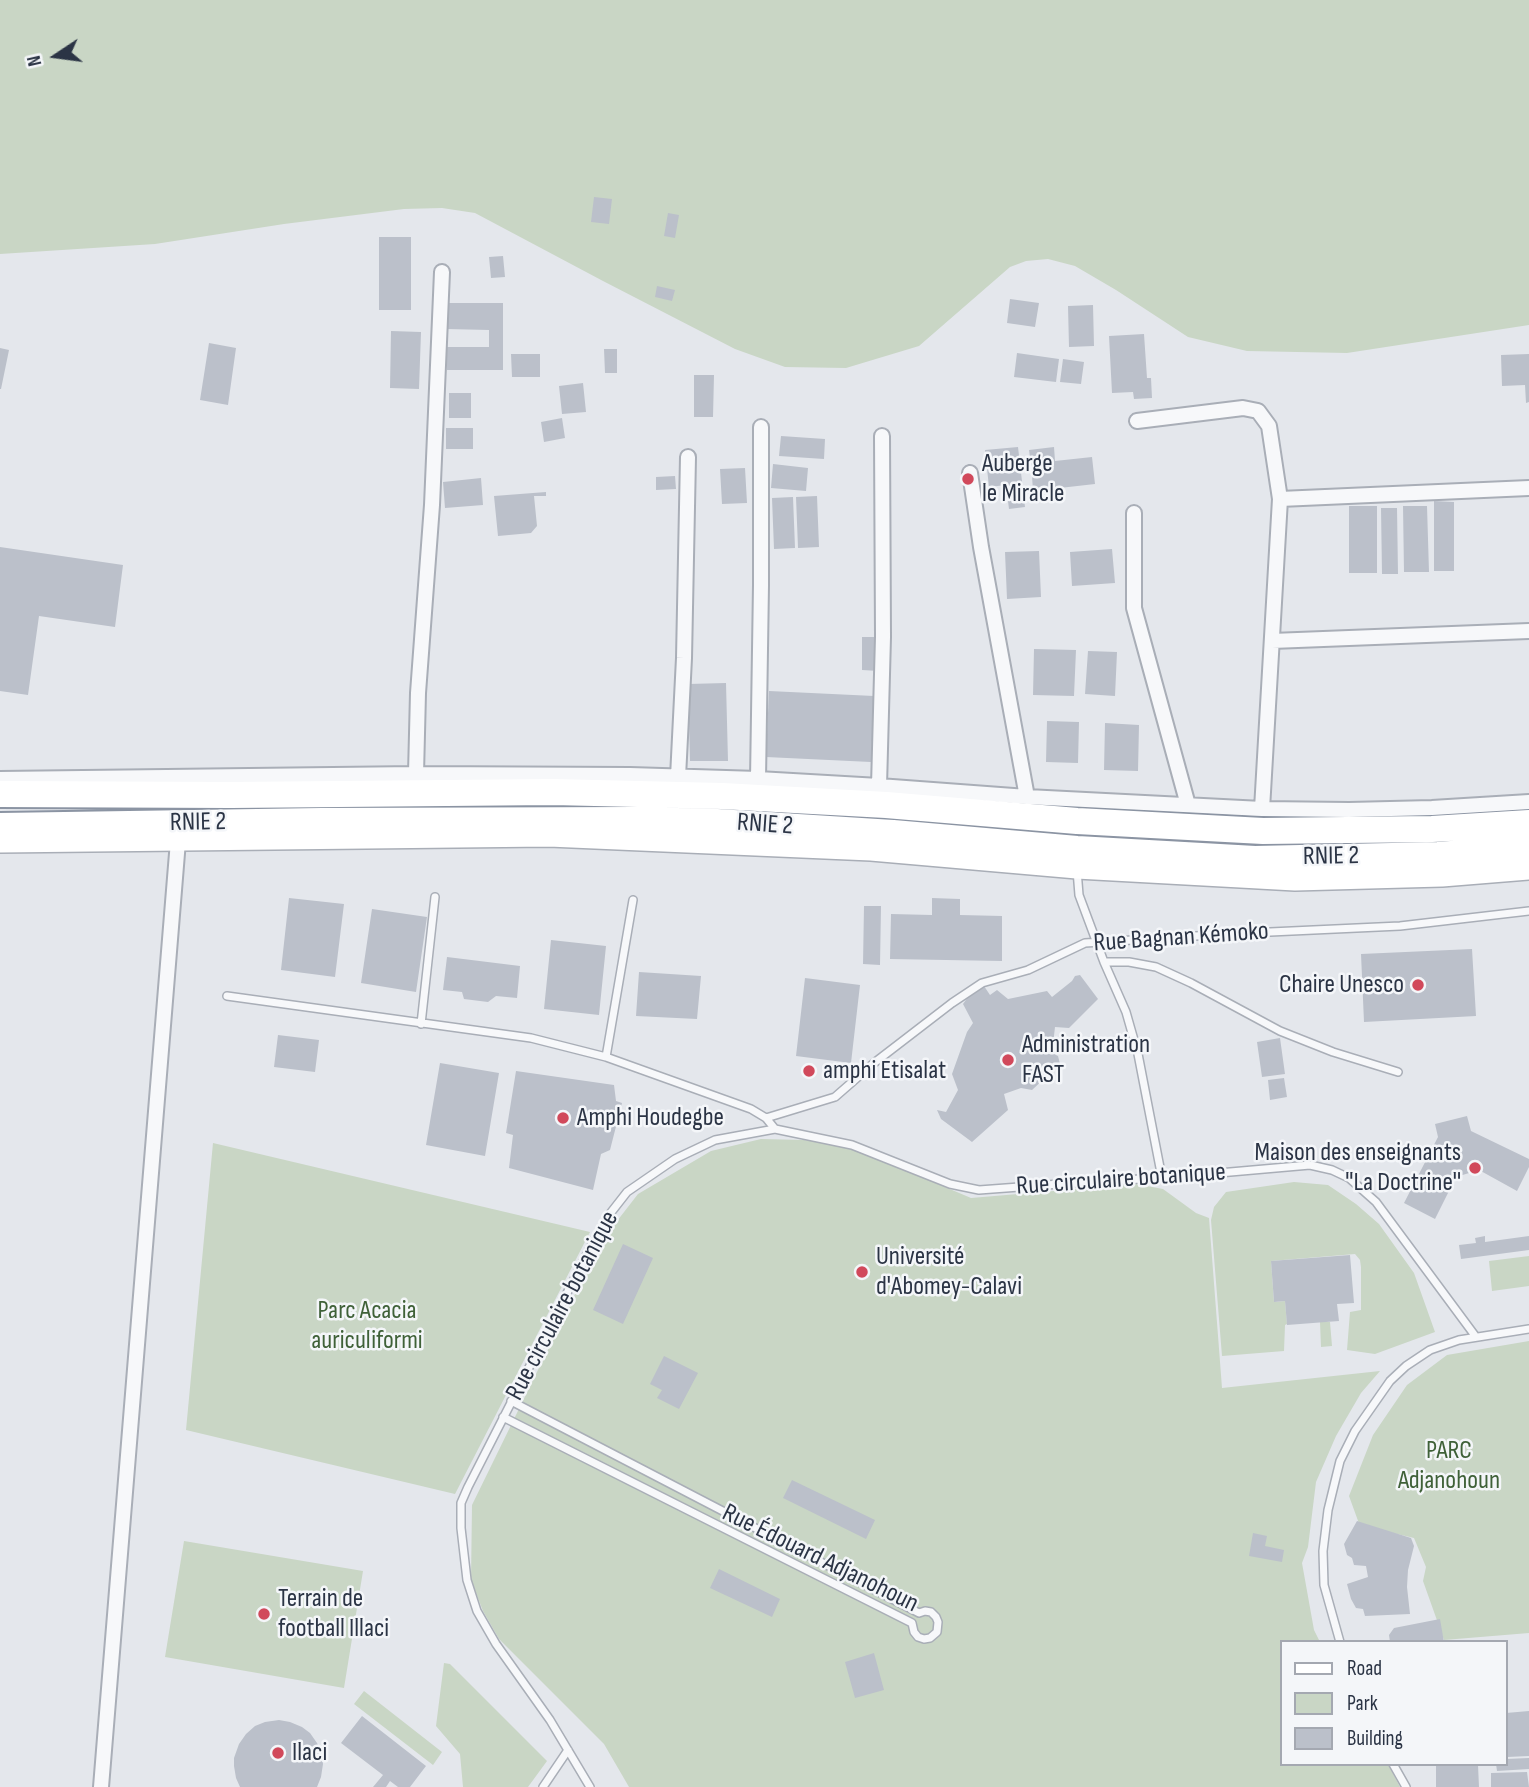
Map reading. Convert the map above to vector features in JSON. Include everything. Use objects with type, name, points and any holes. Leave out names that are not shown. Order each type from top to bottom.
[{"type":"highway","name":"RNIE 2","points":[[0,794],[553,792],[709,795],[1263,831],[1432,829],[1529,823]]},
{"type":"highway","name":"RNIE 2","points":[[0,826],[335,821],[717,822],[893,833],[1077,859],[1438,855],[1529,848]]},
{"type":"street","points":[[416,774],[418,693],[432,505],[442,272]]},
{"type":"street","points":[[1137,421],[1244,408],[1258,411],[1269,426],[1280,499],[1262,809]]},
{"type":"street","points":[[758,779],[761,427]]},
{"type":"street","points":[[879,786],[883,637],[882,436]]},
{"type":"street","points":[[678,777],[684,658],[688,457]]},
{"type":"street","points":[[970,473],[1027,797]]},
{"type":"street","points":[[1280,499],[1529,488]]},
{"type":"street","points":[[1134,513],[1134,608],[1188,805]]},
{"type":"street","points":[[1272,641],[1529,631]]},
{"type":"street","points":[[0,779],[416,774],[678,777],[758,779],[1262,809],[1432,808],[1529,802]]},
{"type":"street","points":[[0,842],[549,835],[1077,859],[1295,880],[1442,876],[1529,870]]},
{"type":"street","points":[[101,1787],[178,841]]},
{"type":"lane","points":[[1077,821],[1079,895],[1126,1012],[1138,1054],[1162,1178]]},
{"type":"lane","points":[[421,1024],[435,897]]},
{"type":"lane","points":[[606,1057],[633,900]]},
{"type":"lane","name":"Rue Bagnan Kémoko","points":[[766,1118],[835,1097],[874,1063],[982,983],[1028,970],[1085,943],[1400,926],[1529,911]]},
{"type":"lane","points":[[1104,962],[1129,962],[1156,967],[1280,1031],[1333,1052],[1398,1072]]},
{"type":"lane","points":[[228,996],[531,1038],[606,1057],[751,1109],[766,1118],[775,1129]]},
{"type":"lane","name":"Rue circulaire botanique","points":[[590,1787],[550,1720],[496,1644],[477,1611],[467,1580],[461,1503],[511,1401],[609,1215],[627,1192],[675,1159],[715,1140],[775,1129],[852,1144],[950,1184],[979,1190],[1310,1165],[1332,1170],[1349,1178],[1376,1202],[1476,1337]]},
{"type":"lane","points":[[1339,1640],[1324,1585],[1323,1551],[1328,1510],[1340,1461],[1355,1431],[1390,1381],[1430,1350],[1459,1340],[1529,1329]]},
{"type":"lane","name":"Rue Édouard Adjanohoun","points":[[503,1418],[912,1623],[918,1637],[930,1638],[937,1632],[938,1622],[931,1612],[919,1613],[511,1401]]},
{"type":"lane","points":[[543,1787],[568,1750]]},
{"type":"lane","points":[[1394,1766],[1406,1787]]},
{"type":"green space","points":[[0,0],[1529,0],[1529,325],[1347,353],[1247,351],[1188,337],[1075,266],[1048,259],[1026,261],[1010,267],[919,346],[846,368],[785,367],[735,349],[475,213],[442,208],[404,209],[284,224],[155,244],[0,254]]},
{"type":"green space","points":[[761,1139],[804,1140],[848,1146],[971,1198],[1136,1184],[1163,1189],[1196,1213],[1209,1218],[1222,1388],[1380,1371],[1361,1393],[1336,1436],[1316,1482],[1308,1547],[1302,1563],[1314,1630],[1319,1640],[1280,1640],[1280,1766],[1389,1766],[1400,1787],[629,1787],[604,1744],[499,1639],[483,1611],[471,1580],[472,1505],[600,1243],[638,1194],[711,1151]]},
{"type":"green space","name":"Parc Acacia auriculiformi","points":[[213,1143],[590,1232],[455,1494],[186,1430]]},
{"type":"green space","points":[[1294,1182],[1328,1185],[1379,1224],[1414,1273],[1435,1332],[1375,1354],[1347,1350],[1350,1312],[1361,1310],[1361,1267],[1355,1254],[1271,1261],[1274,1302],[1285,1301],[1287,1324],[1284,1351],[1222,1356],[1211,1220],[1214,1207],[1226,1192]]},
{"type":"green space","points":[[1529,1256],[1529,1286],[1492,1291],[1489,1261]]},
{"type":"green space","points":[[1320,1322],[1330,1322],[1332,1346],[1321,1347]]},
{"type":"green space","name":"PARC Adjanohoun","points":[[1529,1341],[1529,1633],[1444,1640],[1423,1581],[1426,1567],[1414,1538],[1361,1529],[1349,1496],[1373,1435],[1407,1385],[1447,1355]]},
{"type":"green space","name":"Terrain de football Illaci","points":[[184,1541],[363,1571],[344,1688],[165,1657]]},
{"type":"green space","points":[[444,1663],[450,1664],[547,1761],[528,1787],[463,1787],[460,1754],[436,1726]]},
{"type":"green space","points":[[364,1691],[442,1752],[433,1765],[354,1704]]},
{"type":"building","points":[[594,197],[612,199],[609,224],[591,222]]},
{"type":"building","points":[[668,213],[679,215],[675,238],[664,236]]},
{"type":"building","points":[[379,237],[411,237],[411,310],[379,310]]},
{"type":"building","points":[[503,256],[505,277],[491,278],[489,257]]},
{"type":"building","points":[[657,286],[675,290],[672,301],[655,297]]},
{"type":"building","points":[[1010,299],[1039,303],[1035,327],[1007,323]]},
{"type":"building","points":[[446,303],[503,303],[503,370],[447,370],[447,347],[489,347],[489,330],[446,329]]},
{"type":"building","points":[[1093,305],[1094,346],[1069,347],[1068,306]]},
{"type":"building","points":[[391,331],[421,332],[419,389],[390,388]]},
{"type":"building","points":[[1144,334],[1147,378],[1151,378],[1152,398],[1134,399],[1133,392],[1112,393],[1109,336]]},
{"type":"building","points":[[209,343],[236,348],[228,405],[200,400]]},
{"type":"building","points":[[0,348],[9,350],[1,389],[0,389]]},
{"type":"building","points":[[604,349],[617,349],[617,373],[605,373]]},
{"type":"building","points":[[1017,353],[1059,359],[1056,382],[1014,377]]},
{"type":"building","points":[[511,354],[540,354],[540,377],[512,377]]},
{"type":"building","points":[[1529,354],[1529,402],[1526,403],[1525,385],[1502,386],[1501,355]]},
{"type":"building","points":[[1063,359],[1084,362],[1081,384],[1060,382]]},
{"type":"building","points":[[694,375],[714,375],[713,417],[694,417]]},
{"type":"building","points":[[583,383],[586,412],[562,414],[559,386]]},
{"type":"building","points":[[449,393],[471,393],[471,418],[449,418]]},
{"type":"building","points":[[562,418],[565,438],[544,442],[541,422]]},
{"type":"building","points":[[446,428],[473,428],[473,449],[446,449]]},
{"type":"building","points":[[781,436],[825,439],[824,459],[779,456]]},
{"type":"building","points":[[1018,447],[1025,507],[1009,509],[1006,485],[989,487],[985,450]]},
{"type":"building","points":[[1054,447],[1055,461],[1092,457],[1095,484],[1033,491],[1032,476],[1041,475],[1040,463],[1031,465],[1029,450]]},
{"type":"building","points":[[773,464],[808,468],[806,491],[771,488]]},
{"type":"building","points":[[745,468],[747,503],[722,504],[720,469]]},
{"type":"building","points":[[675,476],[676,489],[656,490],[656,477]]},
{"type":"building","points":[[481,478],[483,505],[445,508],[443,482]]},
{"type":"building","points":[[546,492],[546,496],[534,496],[537,526],[531,533],[498,536],[494,496]]},
{"type":"building","points":[[817,496],[819,547],[798,548],[796,497]]},
{"type":"building","points":[[793,497],[795,548],[774,549],[772,498]]},
{"type":"building","points":[[1434,501],[1454,502],[1454,571],[1434,571]]},
{"type":"building","points":[[1349,506],[1377,506],[1377,573],[1349,573]]},
{"type":"building","points":[[1403,506],[1427,506],[1429,572],[1404,572]]},
{"type":"building","points":[[1381,508],[1397,508],[1398,574],[1382,574]]},
{"type":"building","points":[[0,547],[123,565],[115,627],[39,616],[28,695],[0,691]]},
{"type":"building","points":[[1112,549],[1115,583],[1072,586],[1070,552]]},
{"type":"building","points":[[1039,551],[1041,597],[1007,599],[1005,552]]},
{"type":"building","points":[[862,637],[879,637],[879,671],[862,670]]},
{"type":"building","points":[[1034,649],[1076,650],[1074,696],[1033,695]]},
{"type":"building","points":[[1088,651],[1117,652],[1115,696],[1085,694]]},
{"type":"building","points":[[726,683],[728,761],[690,761],[688,684]]},
{"type":"building","points":[[769,691],[874,696],[871,762],[766,757]]},
{"type":"building","points":[[1047,721],[1079,722],[1078,763],[1046,762]]},
{"type":"building","points":[[1105,723],[1139,725],[1138,771],[1104,770]]},
{"type":"building","points":[[289,898],[344,904],[335,977],[281,970]]},
{"type":"building","points":[[932,898],[960,899],[960,915],[1002,916],[1002,961],[890,959],[891,914],[932,915]]},
{"type":"building","points":[[864,906],[881,906],[880,965],[863,964]]},
{"type":"building","points":[[372,909],[427,917],[416,992],[361,983]]},
{"type":"building","points":[[551,940],[606,946],[599,1015],[544,1009]]},
{"type":"building","name":"Chaire Unesco","points":[[1472,949],[1476,1016],[1364,1022],[1361,954]]},
{"type":"building","points":[[447,957],[520,966],[517,998],[496,996],[488,1002],[464,999],[462,992],[443,990]]},
{"type":"building","points":[[639,972],[701,976],[697,1019],[636,1016]]},
{"type":"building","name":"Administration FAST","points":[[1080,975],[1098,999],[1069,1028],[1055,1027],[1052,1053],[1058,1056],[1060,1064],[1032,1090],[1021,1088],[1004,1094],[1008,1110],[972,1142],[941,1119],[937,1110],[946,1112],[958,1090],[952,1074],[967,1032],[973,1023],[963,1004],[973,990],[982,983],[990,995],[997,990],[1008,999],[1047,991],[1052,997],[1075,976]]},
{"type":"building","name":"amphi Etisalat","points":[[805,978],[860,985],[851,1063],[796,1056]]},
{"type":"building","points":[[278,1035],[319,1040],[315,1072],[274,1067]]},
{"type":"building","points":[[1280,1038],[1285,1074],[1262,1077],[1257,1042]]},
{"type":"building","points":[[440,1063],[499,1073],[485,1156],[426,1145]]},
{"type":"building","name":"Amphi Houdegbe","points":[[516,1071],[614,1085],[616,1101],[622,1103],[610,1150],[601,1154],[593,1190],[509,1168],[513,1135],[506,1133]]},
{"type":"building","points":[[1284,1078],[1287,1097],[1270,1100],[1268,1080]]},
{"type":"building","name":"Maison des enseignants ''La Doctrine''","points":[[1467,1116],[1471,1131],[1529,1159],[1529,1167],[1517,1191],[1479,1170],[1456,1177],[1435,1219],[1404,1203],[1438,1137],[1435,1124]]},
{"type":"building","points":[[1485,1236],[1485,1242],[1529,1236],[1529,1250],[1461,1259],[1459,1245],[1476,1243],[1475,1238]]},
{"type":"building","points":[[623,1244],[653,1258],[623,1324],[593,1310]]},
{"type":"building","points":[[1350,1255],[1354,1303],[1337,1304],[1339,1321],[1287,1325],[1285,1301],[1274,1302],[1271,1261]]},
{"type":"building","points":[[664,1356],[698,1373],[679,1409],[657,1398],[662,1390],[650,1384]]},
{"type":"building","points":[[792,1480],[875,1520],[866,1539],[783,1498]]},
{"type":"building","points":[[1357,1521],[1411,1538],[1414,1546],[1407,1587],[1410,1614],[1365,1616],[1363,1609],[1356,1608],[1347,1584],[1368,1577],[1366,1566],[1354,1565],[1344,1544]]},
{"type":"building","points":[[1253,1533],[1267,1536],[1265,1546],[1284,1550],[1282,1562],[1249,1556]]},
{"type":"building","points":[[719,1569],[780,1599],[772,1617],[710,1588]]},
{"type":"building","points":[[1440,1619],[1444,1640],[1390,1640],[1389,1635],[1394,1628]]},
{"type":"building","points":[[874,1653],[884,1690],[855,1698],[845,1662]]},
{"type":"building","points":[[1529,1711],[1529,1756],[1508,1757],[1508,1713]]},
{"type":"building","name":"Ilaci","points":[[362,1716],[426,1766],[410,1787],[398,1787],[390,1781],[386,1787],[373,1787],[383,1775],[341,1743]]},
{"type":"building","name":"Ilaci","points":[[279,1720],[302,1727],[317,1743],[323,1764],[317,1787],[240,1787],[234,1766],[239,1744],[255,1726]]},
{"type":"building","points":[[1529,1758],[1529,1769],[1497,1771],[1496,1766],[1508,1766],[1508,1759]]},
{"type":"building","points":[[1436,1766],[1478,1766],[1479,1787],[1436,1787]]},
{"type":"building","points":[[1527,1772],[1529,1787],[1491,1787],[1491,1773]]},
{"type":"place","name":"Auberge le Miracle","points":[[968,479]]},
{"type":"place","name":"Chaire Unesco","points":[[1418,985]]},
{"type":"place","name":"Administration FAST","points":[[1008,1060]]},
{"type":"place","name":"amphi Etisalat","points":[[809,1071]]},
{"type":"place","name":"Amphi Houdegbe","points":[[563,1118]]},
{"type":"place","name":"Maison des enseignants ''La Doctrine''","points":[[1475,1168]]},
{"type":"place","name":"Université d'Abomey-Calavi","points":[[862,1272]]},
{"type":"place","name":"Terrain de football Illaci","points":[[264,1614]]},
{"type":"place","name":"Ilaci","points":[[278,1753]]}]
